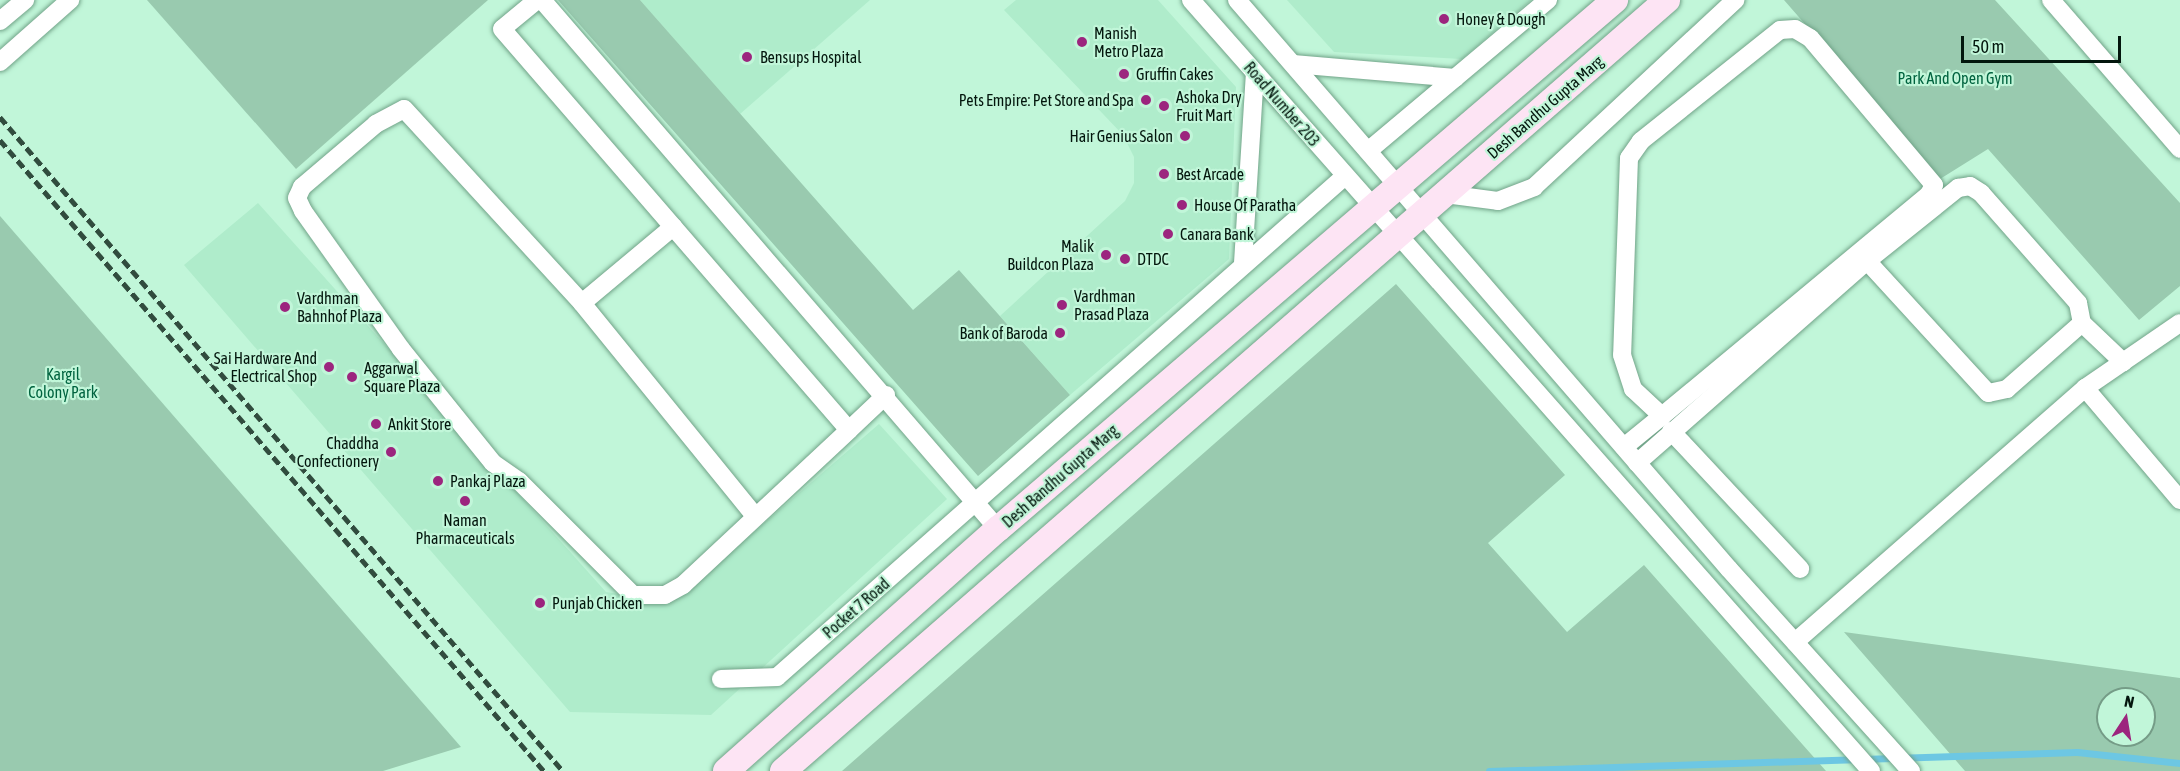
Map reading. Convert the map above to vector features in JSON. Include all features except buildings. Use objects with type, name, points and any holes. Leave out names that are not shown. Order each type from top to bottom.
[{"type":"street","points":[[0,21],[25,0]]},
{"type":"street","points":[[0,62],[70,0]]},
{"type":"street","points":[[849,430],[502,29],[540,0],[886,395],[998,529]]},
{"type":"street","name":"Road Number 203","points":[[1191,0],[1871,771]]},
{"type":"street","name":"Road Number 203","points":[[1237,0],[1400,185],[1637,463],[1911,771]]},
{"type":"street","points":[[1368,151],[1548,0]]},
{"type":"street","points":[[1400,185],[1615,0]]},
{"type":"street","name":"Desh Bandhu Gupta Marg","points":[[1398,234],[1667,0]]},
{"type":"street","points":[[1445,194],[1498,201],[1534,187],[1735,0]]},
{"type":"street","points":[[2051,0],[2180,149]]},
{"type":"street","points":[[0,26],[16,48]]},
{"type":"street","points":[[1637,463],[1666,423],[1934,185],[1810,38],[1796,29],[1780,30],[1641,141],[1629,158],[1622,355],[1633,389],[1666,423],[1800,569]]},
{"type":"street","points":[[1293,64],[1455,78]]},
{"type":"street","points":[[1243,263],[1255,74]]},
{"type":"street","points":[[754,516],[582,303],[404,109],[376,124],[302,187],[297,198],[303,211],[401,349],[493,463],[527,488],[619,586],[633,595],[665,595],[683,585],[754,516],[886,395]]},
{"type":"street","name":"Pocket 7 Road","points":[[721,679],[777,677],[978,504],[1243,263],[1345,176]]},
{"type":"street","name":"Desh Bandhu Gupta Marg","points":[[726,771],[998,529],[1400,185]]},
{"type":"street","points":[[1624,447],[1666,423],[1958,188],[1970,186],[2078,303],[2082,323],[2123,362]]},
{"type":"street","points":[[582,303],[673,227]]},
{"type":"street","points":[[783,771],[1398,234]]},
{"type":"street","points":[[1867,261],[1988,393],[2007,390],[2082,323]]},
{"type":"street","points":[[1795,642],[2085,388],[2180,323]]},
{"type":"street","points":[[2085,388],[2180,500]]},
{"type":"shaded area","name":"Bensups Hospital","points":[[640,0],[870,0],[740,114]]},
{"type":"shaded area","points":[[1016,0],[1158,0],[1236,87],[1229,259],[1070,395],[1000,316],[1125,201],[1134,183],[1134,157],[1123,135],[1004,10]]},
{"type":"shaded area","points":[[1287,0],[1531,0],[1462,59],[1334,52]]},
{"type":"shaded area","points":[[258,203],[606,592],[673,602],[879,424],[947,499],[711,715],[570,712],[184,265]]},
{"type":"green space","points":[[147,0],[488,0],[296,169]]},
{"type":"green space","points":[[558,0],[640,0],[913,310],[959,270],[1070,395],[978,476]]},
{"type":"green space","name":"Park And Open Gym","points":[[1784,0],[1995,0],[2180,203],[2180,286],[2139,320],[1988,149],[1940,179]]},
{"type":"green space","name":"Kargil Colony Park","points":[[0,216],[461,747],[383,771],[0,771]]},
{"type":"green space","points":[[1396,284],[1565,475],[1488,543],[1567,632],[1644,565],[1826,771],[842,771]]},
{"type":"green space","points":[[1844,632],[2180,678],[2180,771],[1965,771]]},
{"type":"waterway","points":[[1489,771],[2077,752],[2180,763]]},
{"type":"railway","points":[[0,117],[563,771]]},
{"type":"railway","points":[[0,140],[544,771]]},
{"type":"place","name":"Honey & Dough","points":[[1444,19]]},
{"type":"place","name":"Manish Metro Plaza","points":[[1082,42]]},
{"type":"place","name":"Bensups Hospital","points":[[747,57]]},
{"type":"place","name":"Gruffin Cakes","points":[[1124,74]]},
{"type":"place","name":"Pets Empire: Pet Store and Spa","points":[[1146,100]]},
{"type":"place","name":"Ashoka Dry Fruit Mart","points":[[1164,106]]},
{"type":"place","name":"Hair Genius Salon","points":[[1185,136]]},
{"type":"place","name":"Best Arcade","points":[[1164,174]]},
{"type":"place","name":"House Of Paratha","points":[[1182,205]]},
{"type":"place","name":"Canara Bank","points":[[1168,234]]},
{"type":"place","name":"Malik Buildcon Plaza","points":[[1106,255]]},
{"type":"place","name":"DTDC","points":[[1125,259]]},
{"type":"place","name":"Vardhman Prasad Plaza","points":[[1062,305]]},
{"type":"place","name":"Vardhman Bahnhof Plaza","points":[[285,307]]},
{"type":"place","name":"Bank of Baroda","points":[[1060,333]]},
{"type":"place","name":"Sai Hardware And Electrical Shop","points":[[329,367]]},
{"type":"place","name":"Aggarwal Square Plaza","points":[[352,377]]},
{"type":"place","name":"Ankit Store","points":[[376,424]]},
{"type":"place","name":"Chaddha Confectionery","points":[[391,452]]},
{"type":"place","name":"Pankaj Plaza","points":[[438,481]]},
{"type":"place","name":"Naman Pharmaceuticals","points":[[465,501]]},
{"type":"place","name":"Punjab Chicken","points":[[540,603]]}]
